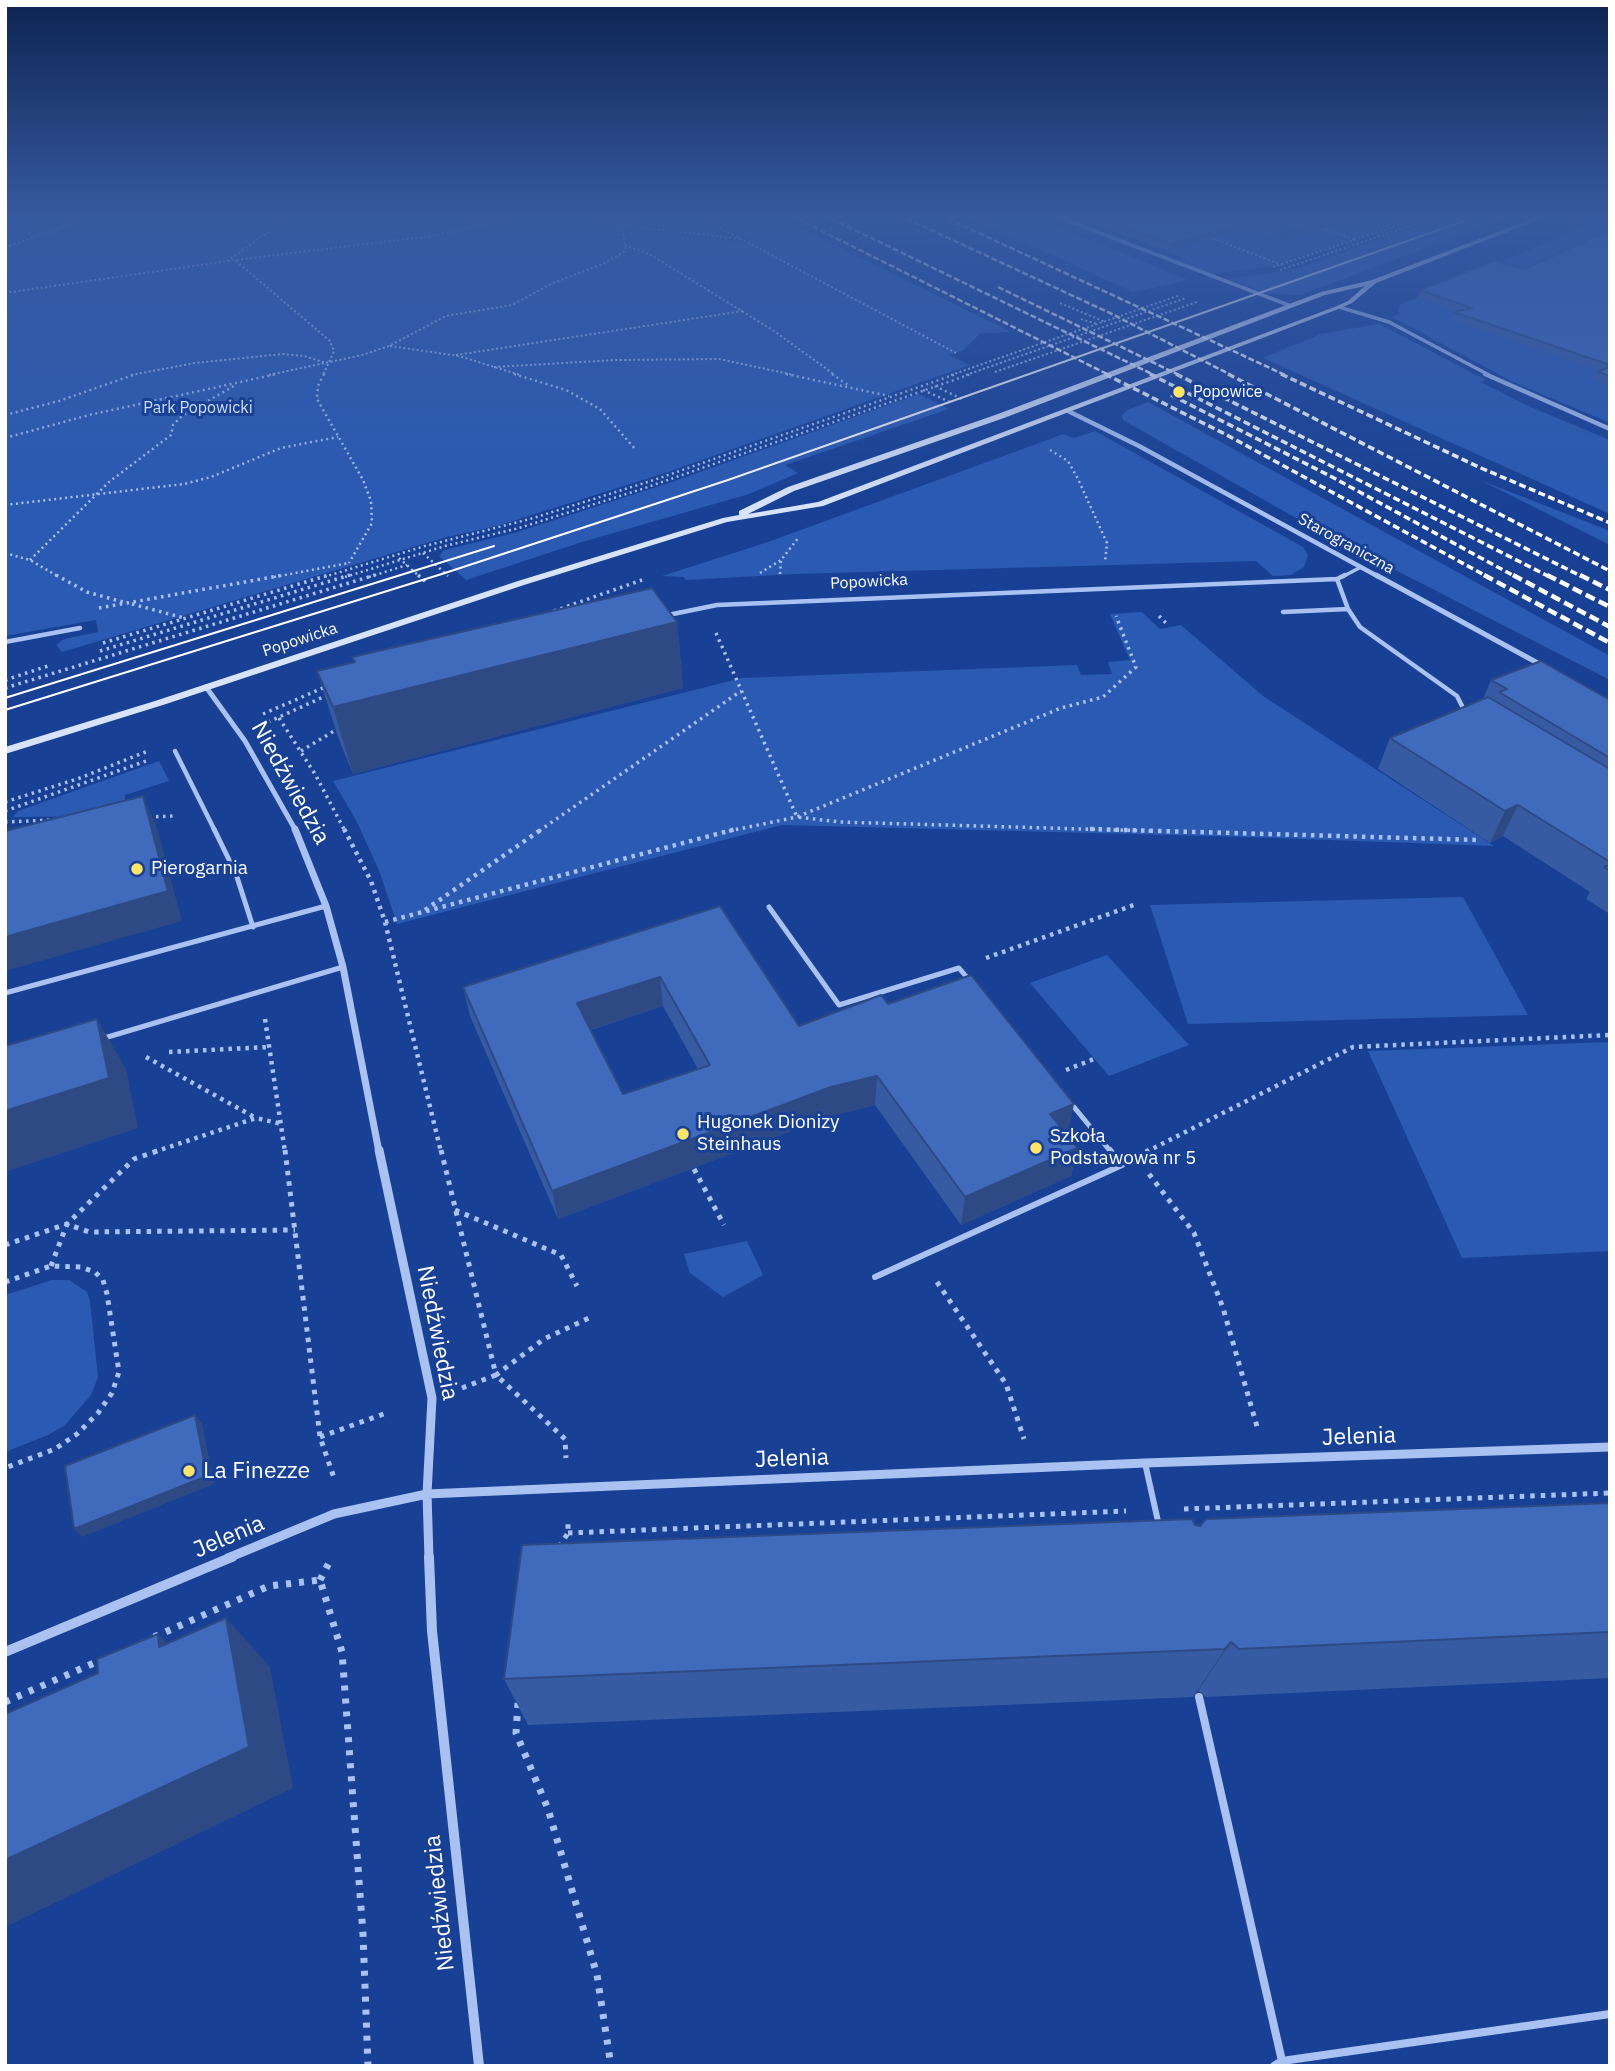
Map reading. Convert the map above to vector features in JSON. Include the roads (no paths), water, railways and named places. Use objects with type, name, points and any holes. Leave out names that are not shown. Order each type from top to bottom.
[{"type":"street","name":"Popowicka","points":[[726,520],[791,489],[1001,416],[1276,312]]},
{"type":"street","name":"Popowicka","points":[[5,751],[521,583],[726,520],[820,504],[1327,312]]},
{"type":"street","points":[[1354,312],[1389,322],[1503,383],[1610,429]]},
{"type":"street","name":"Starograniczna","points":[[1068,411],[1107,429],[1550,670]]},
{"type":"street","name":"Niedźwiedzia","points":[[206,687],[245,741],[291,822],[326,906],[343,967],[369,1105],[432,1398],[427,1494],[432,1631],[479,2066]]},
{"type":"street","name":"Jelenia","points":[[5,1652],[334,1514],[427,1494],[1144,1463],[1610,1447]]},
{"type":"lane","name":"Popowicka","points":[[655,618],[717,605],[1102,586],[1337,579],[1360,567]]},
{"type":"lane","points":[[1337,579],[1348,610],[1360,628],[1457,696],[1467,717]]},
{"type":"lane","points":[[1283,612],[1348,610]]},
{"type":"lane","points":[[5,642],[80,628]]},
{"type":"lane","points":[[175,751],[236,874],[253,927]]},
{"type":"lane","points":[[5,993],[326,906]]},
{"type":"lane","points":[[769,907],[839,1005],[959,968],[975,988]]},
{"type":"lane","points":[[89,1043],[343,967]]},
{"type":"lane","points":[[875,1277],[1122,1165],[1049,1077]]},
{"type":"lane","points":[[1144,1463],[1162,1535]]},
{"type":"lane","points":[[1199,1697],[1278,2063],[1610,2014]]},
{"type":"tram line","points":[[5,710],[445,573],[728,480],[1206,312]]},
{"type":"tram line","points":[[5,698],[494,546]]},
{"type":"railway","points":[[983,312],[1109,375]]},
{"type":"railway","points":[[1023,312],[1154,375]]},
{"type":"railway","points":[[1049,312],[1179,375]]},
{"type":"railway","points":[[1107,312],[1231,375]]},
{"type":"railway","points":[[1148,312],[1285,375]]},
{"type":"railway","points":[[1105,374],[1225,434],[1488,577]]},
{"type":"railway","points":[[1150,374],[1550,577]]},
{"type":"railway","points":[[1176,374],[1583,577]]},
{"type":"railway","points":[[1228,374],[1610,571]]},
{"type":"railway","points":[[1281,374],[1481,468],[1610,523]]},
{"type":"railway","points":[[1171,395],[1332,477],[1516,577]]},
{"type":"railway","points":[[1484,575],[1610,643]]},
{"type":"railway","points":[[1513,575],[1610,627]]},
{"type":"railway","points":[[1547,575],[1610,607]]},
{"type":"railway","points":[[1580,575],[1610,590]]},
{"type":"place","name":"Popowice","points":[[1179,392]]},
{"type":"place","name":"Pierogarnia","points":[[137,869]]},
{"type":"place","name":"Hugonek Dionizy Steinhaus","points":[[683,1134]]},
{"type":"place","name":"Szkoła Podstawowa nr 5","points":[[1036,1148]]},
{"type":"place","name":"La Finezze","points":[[189,1471]]},
{"type":"park label","name":"Park Popowicki","points":[[198,408]]}]
